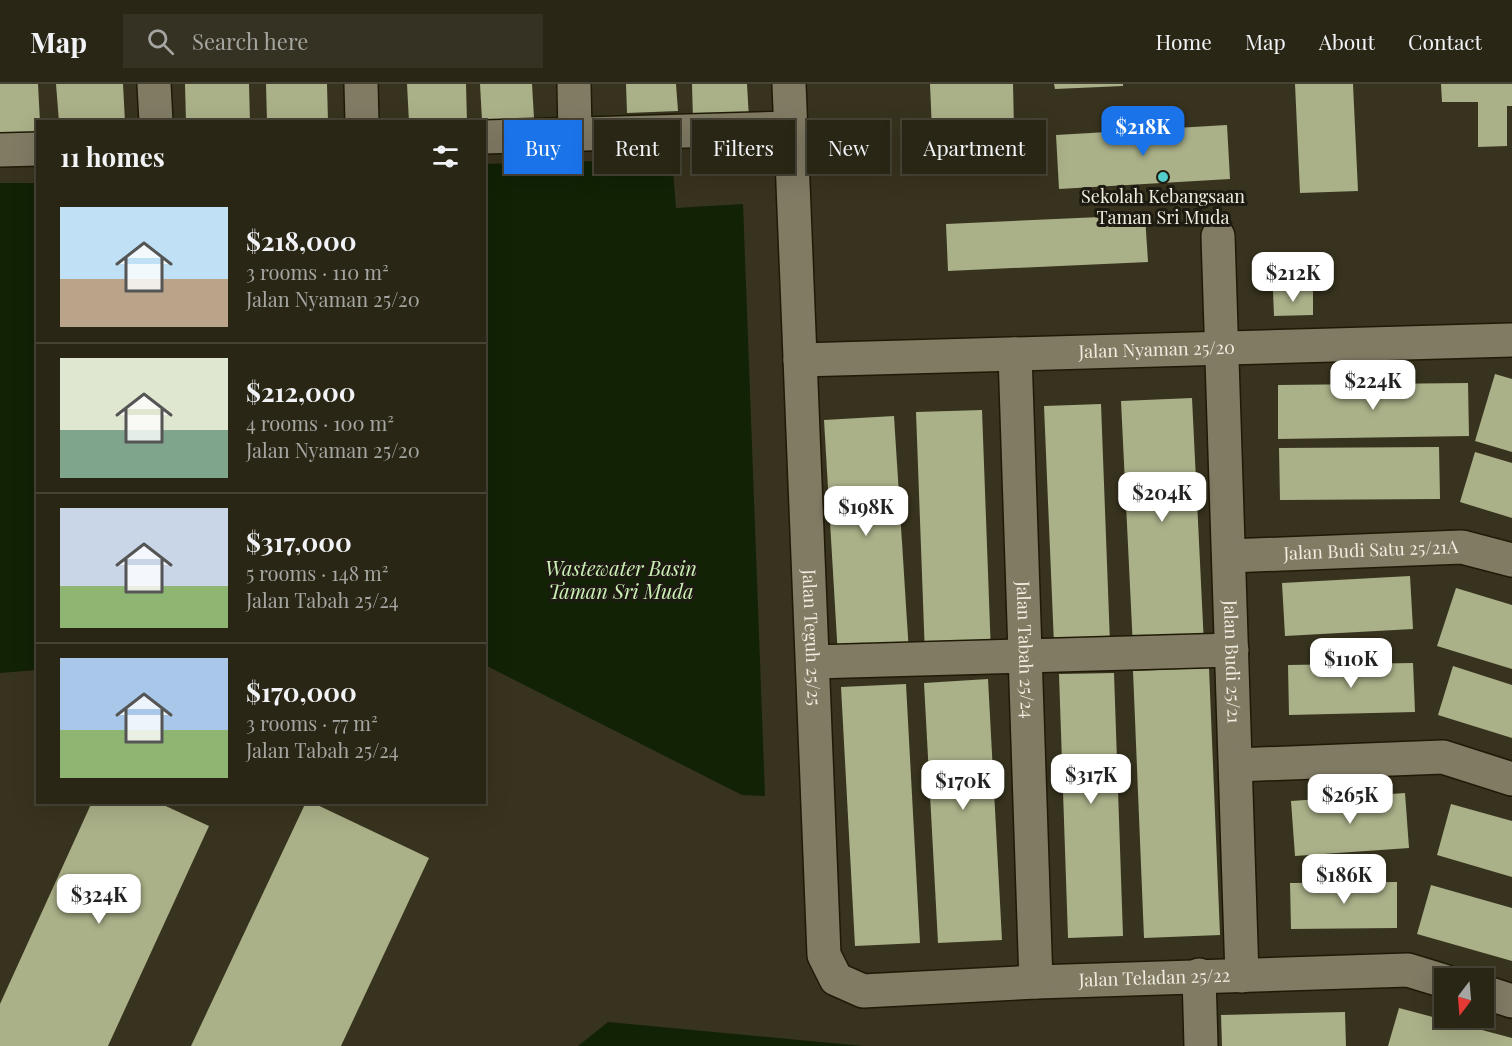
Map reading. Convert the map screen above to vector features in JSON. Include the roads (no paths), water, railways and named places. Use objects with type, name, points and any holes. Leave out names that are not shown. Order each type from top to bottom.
[{"type":"street","points":[[154,84],[156,120]]},
{"type":"street","points":[[360,84],[362,120]]},
{"type":"street","points":[[574,84],[575,120]]},
{"type":"street","name":"Jalan Teguh 25/25","points":[[789,84],[791,120]]},
{"type":"street","points":[[582,134],[692,131]]},
{"type":"street","points":[[486,137],[504,136]]},
{"type":"street","points":[[0,150],[36,149]]},
{"type":"street","name":"Jalan Teguh 25/25","points":[[793,174],[825,955],[836,979],[863,991]]},
{"type":"street","name":"Jalan Budi 25/21","points":[[1218,236],[1242,976]]},
{"type":"street","name":"Jalan Nyaman 25/20","points":[[800,360],[1512,340]]},
{"type":"street","name":"Jalan Tabah 25/24","points":[[1016,354],[1036,981]]},
{"type":"street","name":"Jalan Budi Satu 25/21A","points":[[1229,556],[1462,547],[1512,560]]},
{"type":"street","points":[[813,662],[1232,650]]},
{"type":"street","points":[[1236,765],[1443,757],[1512,778]]},
{"type":"street","name":"Jalan Teladan 25/22","points":[[863,991],[1036,981],[1408,970],[1434,978]]},
{"type":"street","points":[[1199,975],[1201,1046]]},
{"type":"street","points":[[1494,995],[1512,1001]]},
{"type":"water","name":"Wastewater Basin Taman Sri Muda","points":[[582,161],[594,161],[594,174],[673,174],[676,208],[743,204],[765,796],[742,795],[486,666],[486,164],[504,163],[504,174],[582,174]]},
{"type":"water","points":[[0,183],[36,183],[36,670],[0,673]]},
{"type":"water","points":[[608,1022],[863,1046],[578,1046]]},
{"type":"place","name":"Sekolah Kebangsaan Taman Sri Muda","points":[[1163,177]]}]
